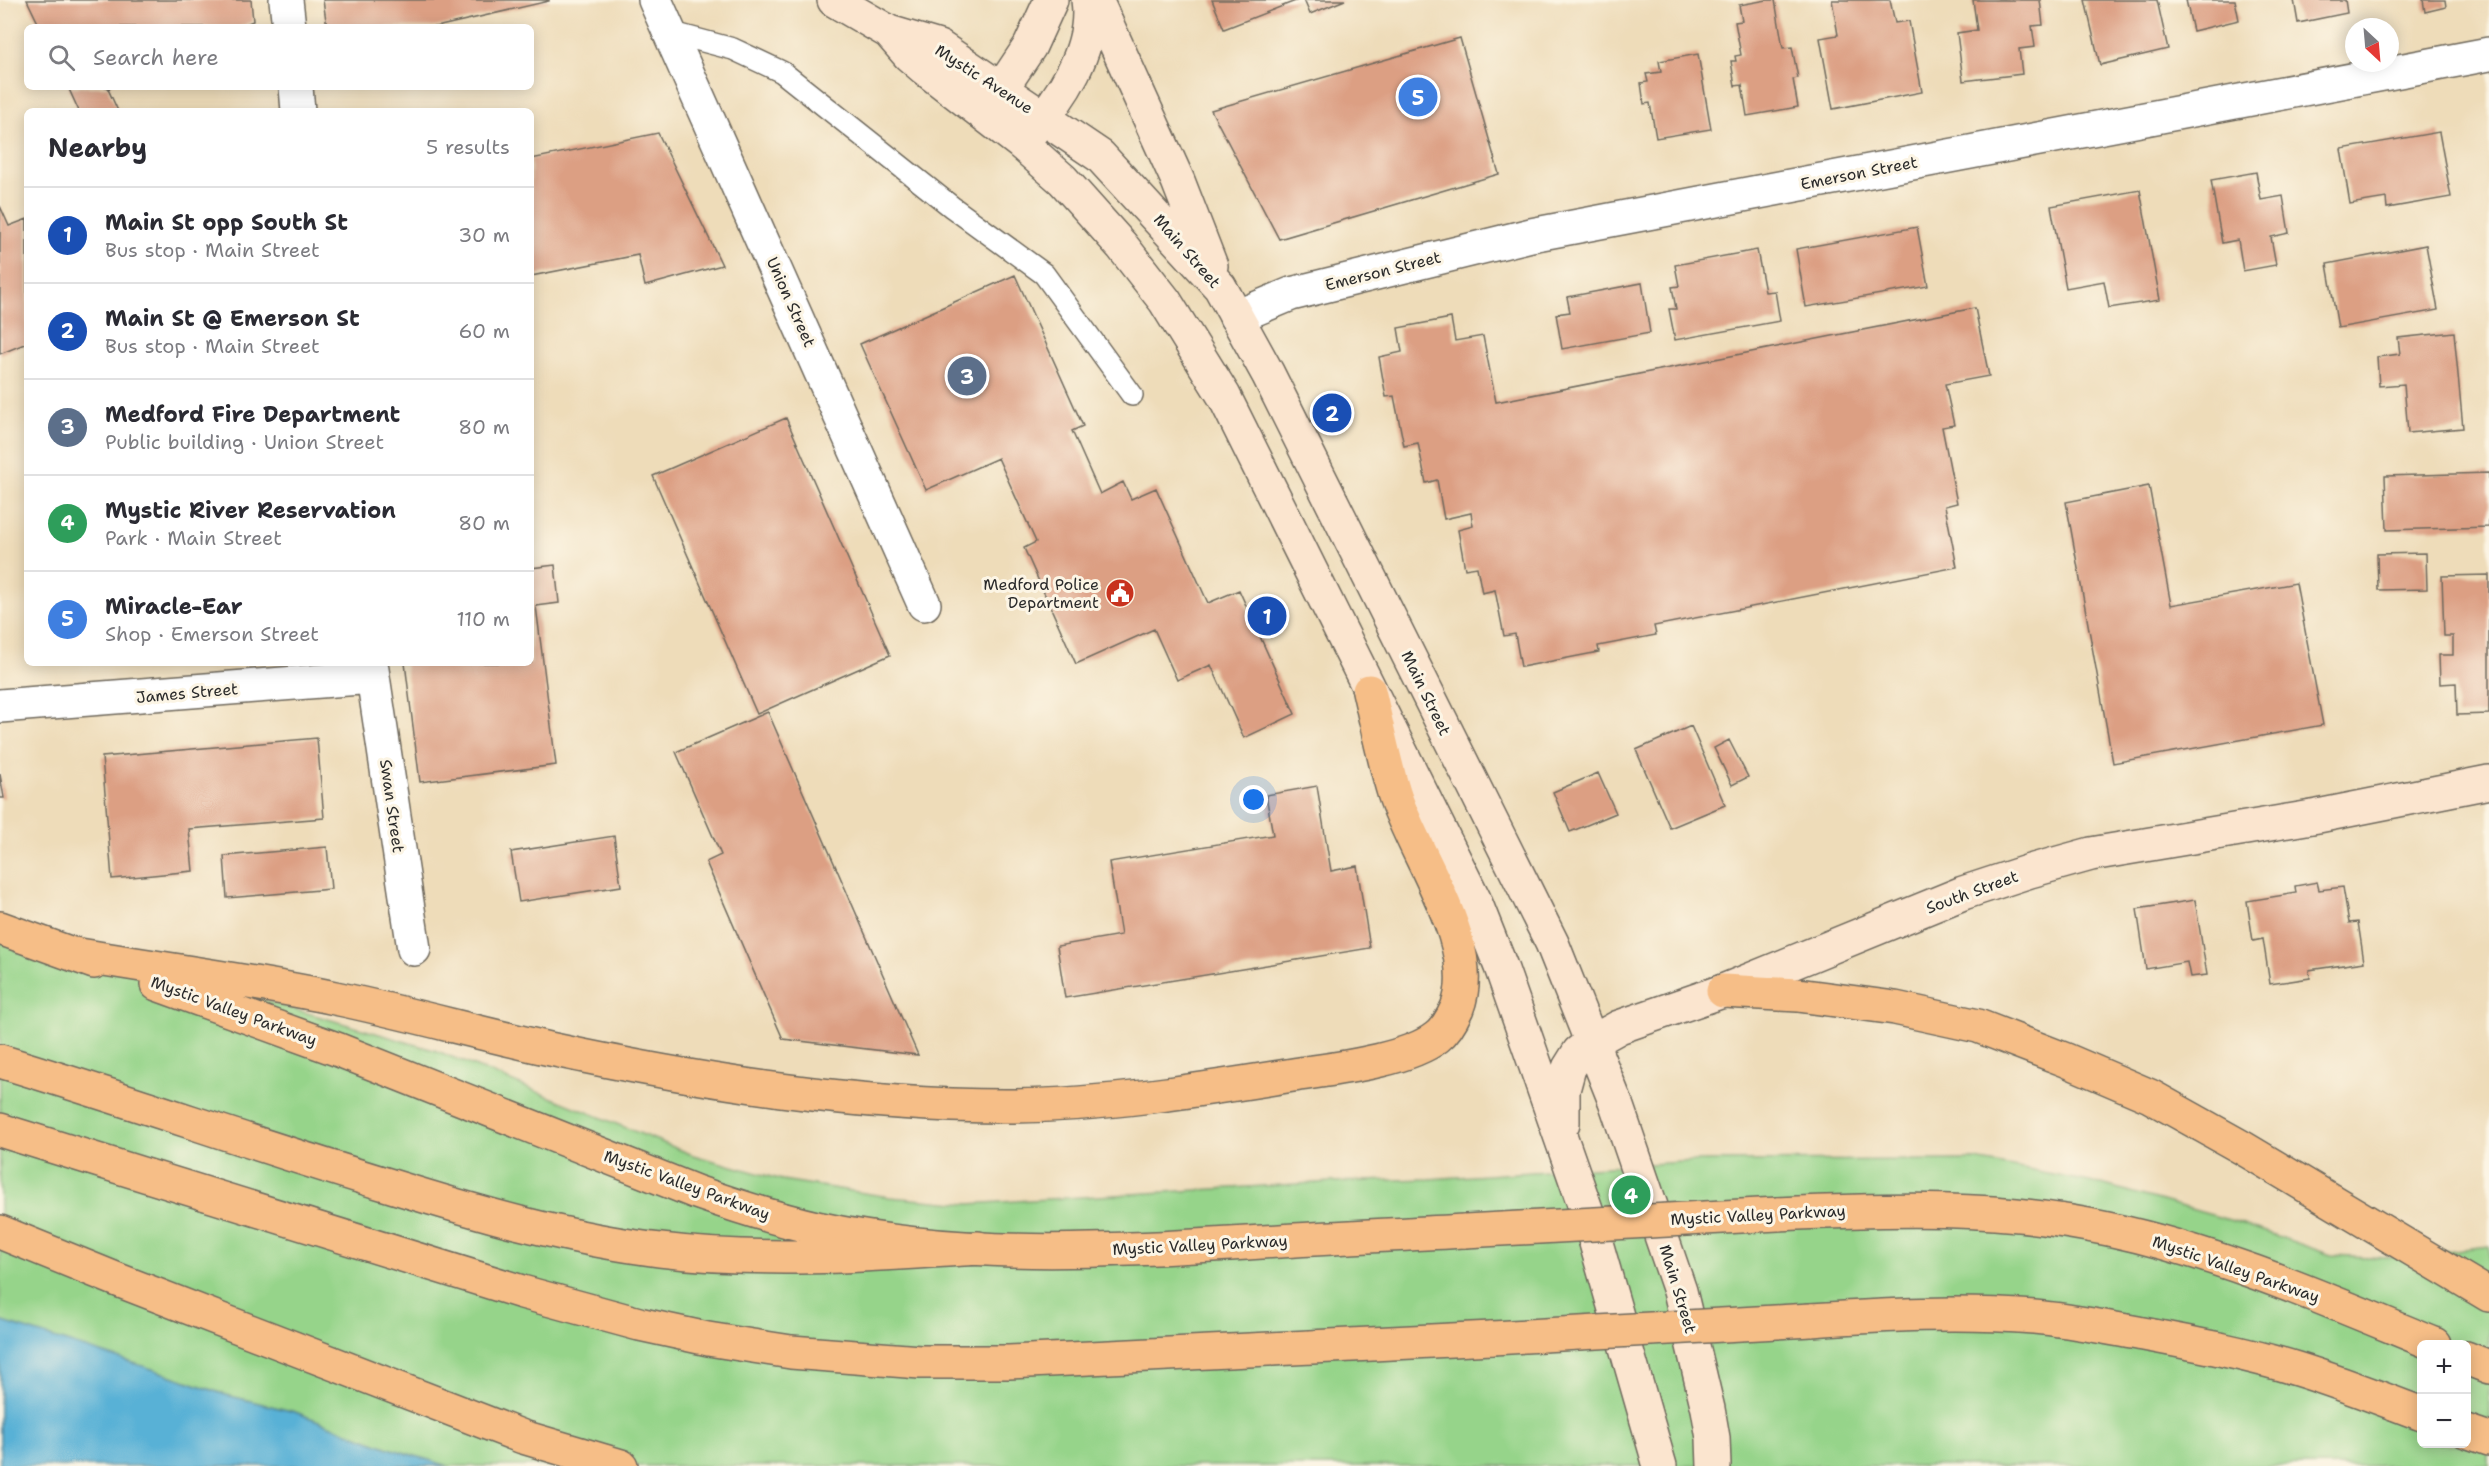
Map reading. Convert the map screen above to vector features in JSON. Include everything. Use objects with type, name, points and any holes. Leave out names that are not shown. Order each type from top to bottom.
[{"type":"main road","name":"Mystic Avenue","points":[[834,0],[889,32],[909,55],[993,101],[1044,117]]},
{"type":"main road","points":[[1051,0],[1035,38],[993,101],[1021,143],[1081,198],[1141,269],[1191,341],[1224,396],[1474,899],[1501,967],[1567,1153],[1598,1249],[1660,1466]]},
{"type":"main road","points":[[1021,143],[1044,117],[1063,88],[1088,37],[1090,16],[1088,0]]},
{"type":"main road","points":[[1096,0],[1178,181],[1220,287]]},
{"type":"main road","name":"Main Street","points":[[1044,117],[1081,141],[1107,163],[1220,287],[1268,374],[1552,943],[1633,1150],[1680,1290],[1708,1408],[1713,1438],[1714,1466]]},
{"type":"main road","points":[[74,954],[333,998],[549,1048],[686,1075],[808,1093],[939,1104],[1011,1106],[1091,1103],[1203,1090],[1392,1057],[1433,1041],[1445,1030],[1461,996],[1463,985],[1461,955],[1452,926],[1408,830],[1394,793],[1369,690]]},
{"type":"main road","name":"South Street","points":[[1567,1153],[1563,1122],[1563,1090],[1573,1060],[1592,1042],[1619,1027],[1723,991],[1963,893],[2091,854],[2318,816],[2489,782]]},
{"type":"main road","name":"Mystic Valley Parkway","points":[[0,928],[286,1029],[743,1209],[851,1235],[978,1248],[1052,1251],[1115,1250],[1864,1210],[1979,1212],[2046,1218],[2108,1229],[2181,1247],[2263,1275],[2424,1340]]},
{"type":"main road","points":[[1723,991],[1798,994],[1895,1008],[1978,1026],[2066,1060],[2160,1102],[2242,1148],[2489,1295]]},
{"type":"main road","points":[[0,1061],[445,1203],[594,1239],[659,1250],[781,1258],[841,1257],[978,1248]]},
{"type":"main road","points":[[0,1130],[532,1294],[639,1324],[708,1339],[791,1352],[920,1362],[1009,1362],[1161,1356],[1885,1315],[1957,1314],[2033,1317],[2082,1323],[2182,1341],[2265,1360],[2336,1382],[2417,1412]]},
{"type":"main road","points":[[0,1232],[129,1285],[513,1433],[621,1466]]},
{"type":"main road","points":[[2471,1360],[2489,1368]]},
{"type":"main road","points":[[2471,1433],[2489,1439]]},
{"type":"street","points":[[286,0],[289,24]]},
{"type":"street","name":"Union Street","points":[[655,0],[924,604]]},
{"type":"street","name":"Emerson Street","points":[[1236,317],[1291,294],[1532,235],[2489,54]]},
{"type":"street","points":[[296,90],[298,108]]},
{"type":"street","name":"James Street","points":[[0,706],[372,670]]},
{"type":"street","name":"Swan Street","points":[[372,670],[414,949]]},
{"type":"lane","points":[[669,32],[733,49],[782,72],[952,207],[1044,274],[1132,395]]},
{"type":"green space","points":[[0,923],[437,1051],[693,1155],[782,1180],[889,1197],[968,1204],[1331,1182],[1429,1179],[1696,1161],[1976,1160],[2105,1185],[2240,1223],[2331,1255],[2387,1258],[2489,1246],[2489,1466],[448,1466],[389,1448],[295,1412],[226,1395],[152,1369],[0,1321]]},
{"type":"water","points":[[0,1321],[226,1395],[295,1412],[389,1448],[448,1466],[0,1466]]},
{"type":"building","points":[[27,0],[251,0],[253,21],[246,24],[39,24]]},
{"type":"building","points":[[323,0],[549,0],[449,24],[327,24]]},
{"type":"building","points":[[1212,0],[1298,0],[1224,29]]},
{"type":"building","points":[[1304,0],[1345,0],[1310,14]]},
{"type":"building","points":[[1775,0],[1783,48],[1792,47],[1798,78],[1793,79],[1798,107],[1747,116],[1742,85],[1735,86],[1731,61],[1736,61],[1735,56],[1741,55],[1735,22],[1742,21],[1739,5]]},
{"type":"building","points":[[1832,0],[1890,0],[1895,23],[1909,21],[1922,92],[1833,109],[1820,38],[1838,35]]},
{"type":"building","points":[[1973,0],[2040,0],[2043,25],[2032,26],[2035,47],[2019,49],[2022,74],[1963,81],[1957,33],[1977,30]]},
{"type":"building","points":[[2085,0],[2157,0],[2168,49],[2100,65]]},
{"type":"building","points":[[2186,0],[2235,0],[2239,20],[2193,31]]},
{"type":"building","points":[[2294,0],[2345,0],[2347,13],[2298,23]]},
{"type":"building","points":[[2423,0],[2445,0],[2446,7],[2425,12]]},
{"type":"building","points":[[1460,38],[1499,174],[1279,239],[1211,110]]},
{"type":"building","points":[[1698,54],[1711,129],[1656,138],[1650,103],[1644,104],[1641,83],[1648,82],[1646,74],[1661,72],[1659,61]]},
{"type":"building","points":[[69,90],[108,90],[117,108],[78,108]]},
{"type":"building","points":[[2439,132],[2451,197],[2387,208],[2386,198],[2350,204],[2341,149]]},
{"type":"building","points":[[658,133],[722,265],[645,286],[638,255],[534,275],[534,158]]},
{"type":"building","points":[[2256,172],[2261,200],[2283,196],[2289,233],[2271,237],[2276,265],[2243,271],[2238,240],[2222,243],[2211,180]]},
{"type":"building","points":[[2140,190],[2160,300],[2109,308],[2104,281],[2066,288],[2051,206]]},
{"type":"building","points":[[0,206],[9,226],[24,220],[24,344],[0,354]]},
{"type":"building","points":[[1917,227],[1928,286],[1806,307],[1796,249]]},
{"type":"building","points":[[2426,245],[2438,310],[2338,328],[2327,264]]},
{"type":"building","points":[[1757,250],[1765,292],[1775,291],[1780,321],[1675,340],[1669,309],[1676,309],[1672,287],[1679,286],[1675,265]]},
{"type":"building","points":[[1015,275],[1083,426],[1072,431],[1100,494],[1123,482],[1131,499],[1156,488],[1208,603],[1239,590],[1295,714],[1244,738],[1211,665],[1177,680],[1154,629],[1076,664],[1024,548],[1036,542],[998,458],[926,490],[860,344]]},
{"type":"building","points":[[1642,283],[1650,333],[1562,349],[1556,314],[1570,312],[1567,297]]},
{"type":"building","points":[[1975,308],[1989,376],[1945,384],[1954,425],[1942,427],[1957,503],[1945,506],[1957,567],[1654,626],[1656,635],[1598,646],[1599,652],[1521,667],[1515,634],[1504,636],[1495,590],[1482,593],[1477,567],[1465,569],[1458,530],[1473,526],[1471,513],[1444,519],[1437,480],[1426,483],[1418,443],[1404,446],[1394,396],[1386,397],[1379,357],[1402,352],[1398,328],[1451,318],[1455,341],[1483,336],[1496,402]]},
{"type":"building","points":[[2454,332],[2463,428],[2408,433],[2404,384],[2379,386],[2377,357],[2400,354],[2398,338]]},
{"type":"building","points":[[786,418],[890,655],[757,714],[653,476]]},
{"type":"building","points":[[2489,473],[2489,527],[2387,530],[2385,476]]},
{"type":"building","points":[[2149,486],[2171,605],[2296,583],[2323,725],[2113,763],[2066,502]]},
{"type":"building","points":[[2426,553],[2427,589],[2378,590],[2377,554]]},
{"type":"building","points":[[555,565],[559,603],[536,606],[556,765],[420,782],[405,666],[534,666],[534,568]]},
{"type":"building","points":[[2489,575],[2489,714],[2457,715],[2456,683],[2440,684],[2439,655],[2453,655],[2453,636],[2444,636],[2442,576]]},
{"type":"building","points":[[768,712],[918,1055],[783,1039],[706,862],[721,855],[676,752]]},
{"type":"building","points":[[1691,726],[1725,805],[1670,828],[1636,750]]},
{"type":"building","points":[[317,738],[324,818],[189,829],[193,871],[112,879],[102,757]]},
{"type":"building","points":[[1729,740],[1748,777],[1732,785],[1714,748]]},
{"type":"building","points":[[1598,773],[1616,813],[1570,832],[1553,792]]},
{"type":"building","points":[[0,774],[4,798],[0,798]]},
{"type":"building","points":[[1317,786],[1331,871],[1357,866],[1370,948],[1065,998],[1057,946],[1121,935],[1109,862],[1273,835],[1266,795]]},
{"type":"building","points":[[614,836],[621,886],[519,902],[511,852]]},
{"type":"building","points":[[327,847],[331,889],[227,898],[224,856]]},
{"type":"building","points":[[2317,882],[2319,890],[2343,887],[2349,923],[2358,922],[2364,962],[2309,970],[2310,978],[2270,984],[2263,939],[2253,941],[2247,901],[2296,893],[2295,886]]},
{"type":"building","points":[[2195,900],[2207,975],[2190,977],[2187,962],[2146,969],[2137,909]]},
{"type":"place","name":"Miracle-Ear","points":[[1418,97]]},
{"type":"place","name":"Medford Fire Department","points":[[967,376]]},
{"type":"place","name":"Main St @ Emerson St","points":[[1332,413]]},
{"type":"place","name":"Medford Police Department","points":[[1120,593]]},
{"type":"place","name":"Main St opp South St","points":[[1267,616]]},
{"type":"place","name":"Mystic River Reservation","points":[[1631,1195]]}]
